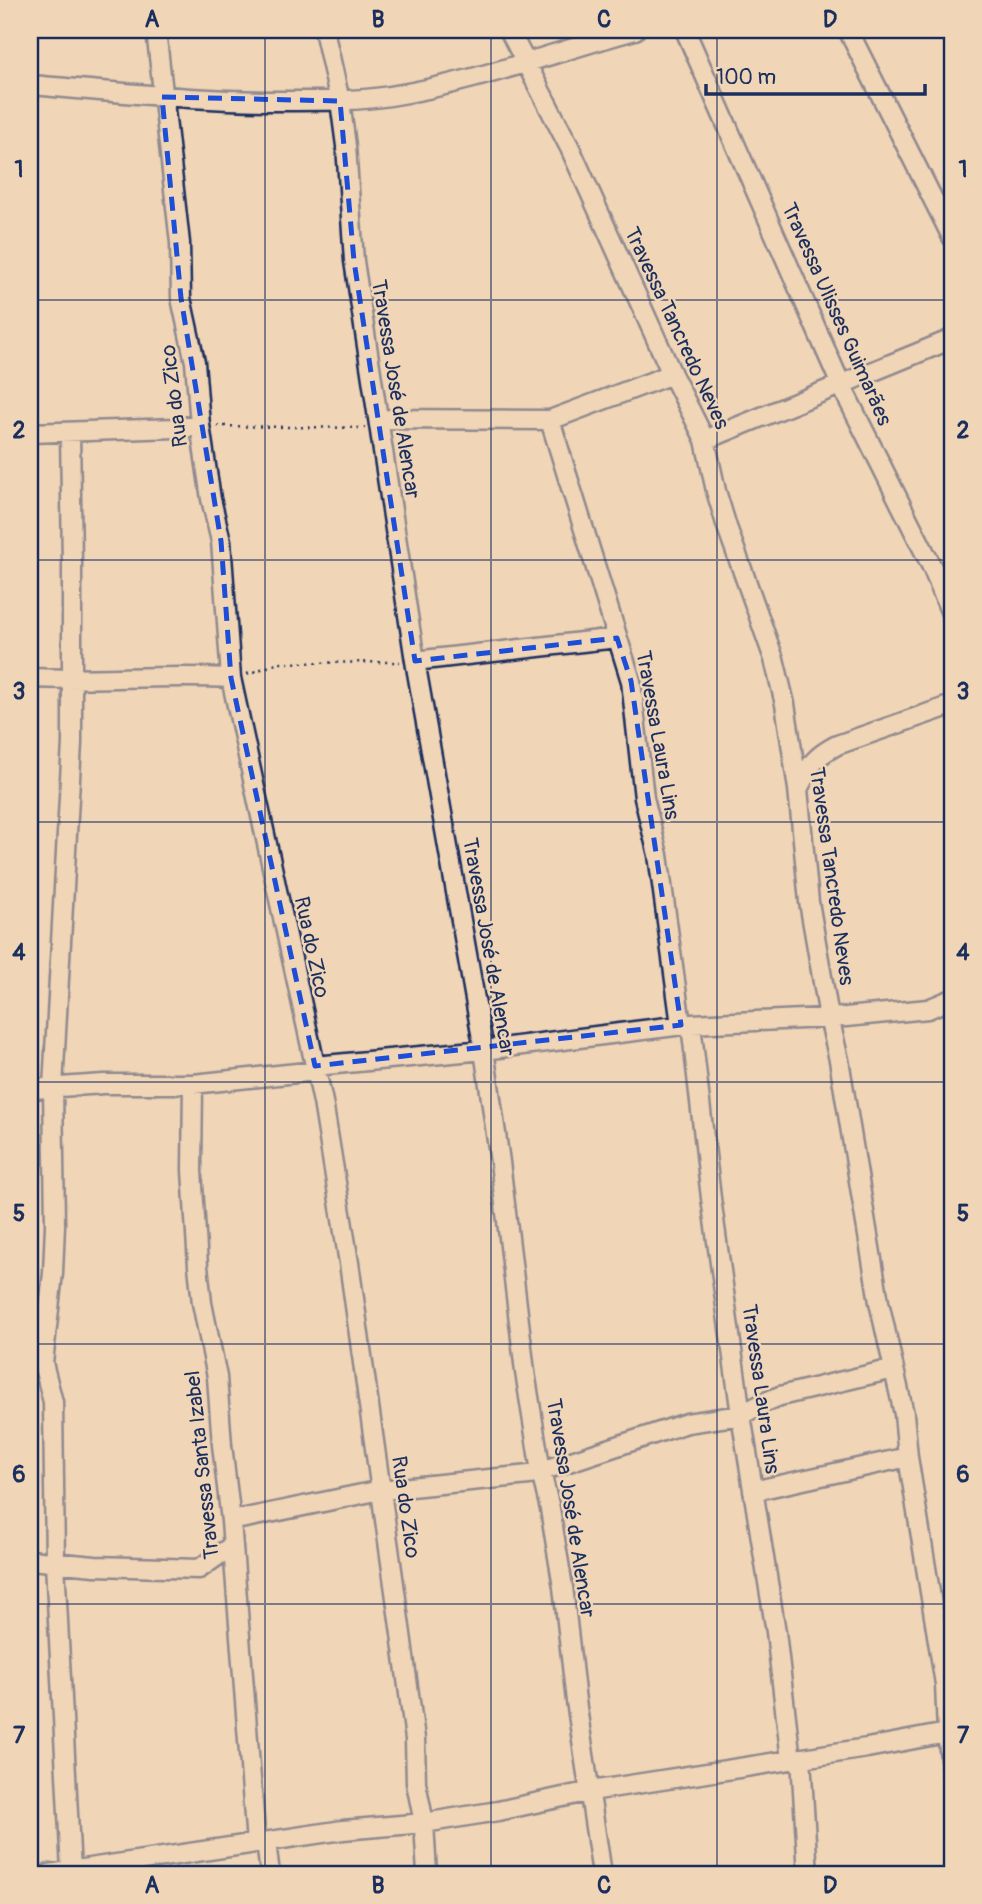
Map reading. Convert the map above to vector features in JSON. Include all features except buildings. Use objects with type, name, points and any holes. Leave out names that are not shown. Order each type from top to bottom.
[{"type":"street","name":"Rua do Zico","points":[[156,30],[180,243],[181,298],[195,362],[200,425],[211,499],[221,541],[231,678],[323,1102],[347,1250],[415,1739],[416,1783],[424,1823],[427,1874]]},
{"type":"street","name":"Travessa José de Alencar","points":[[324,30],[340,101],[354,261],[415,661],[484,1050],[526,1372],[541,1472],[556,1542],[602,1874]]},
{"type":"street","name":"Travessa Tancredo Neves","points":[[509,30],[570,148],[672,374],[705,440],[727,527],[774,659],[785,704],[798,789],[809,902],[839,1060],[879,1303],[904,1414],[908,1457],[945,1684],[952,1775]]},
{"type":"street","points":[[30,85],[256,102],[340,101],[428,90],[635,30]]},
{"type":"street","name":"Travessa Ulisses Guimarães","points":[[685,30],[841,385],[932,567],[952,616]]},
{"type":"street","points":[[848,30],[952,237]]},
{"type":"street","points":[[705,440],[952,339]]},
{"type":"street","points":[[378,424],[550,420],[672,374]]},
{"type":"street","name":"Travessa Laura Lins","points":[[550,420],[631,681],[644,798],[657,855],[686,1024],[741,1415],[796,1759],[808,1874]]},
{"type":"street","points":[[30,433],[200,425]]},
{"type":"street","points":[[70,432],[72,743],[53,1087],[53,1273],[43,1363],[53,1402],[55,1563],[82,1871]]},
{"type":"street","points":[[415,661],[617,638]]},
{"type":"street","points":[[30,678],[231,678]]},
{"type":"street","points":[[798,789],[812,761],[821,753],[952,705]]},
{"type":"street","points":[[30,1088],[192,1084],[686,1024],[929,1009],[952,999]]},
{"type":"street","name":"Travessa Santa Izabel","points":[[192,1084],[192,1170],[198,1266],[202,1303],[217,1377],[262,1843],[270,1874]]},
{"type":"street","points":[[231,1521],[381,1490],[519,1477],[541,1472],[687,1423],[741,1415],[780,1396],[893,1369]]},
{"type":"street","points":[[753,1492],[908,1457]]},
{"type":"street","points":[[30,1560],[139,1568],[199,1569],[233,1545]]},
{"type":"street","points":[[49,1874],[387,1824],[424,1823],[498,1811],[591,1791],[950,1733]]},
{"type":"path","points":[[200,425],[378,424]]},
{"type":"path","points":[[231,678],[275,664],[415,661]]},
{"type":"highlighted area","points":[[162,97],[340,101],[354,261],[415,661],[617,638],[631,681],[681,1025],[315,1066],[231,678],[221,541],[181,298]]}]
